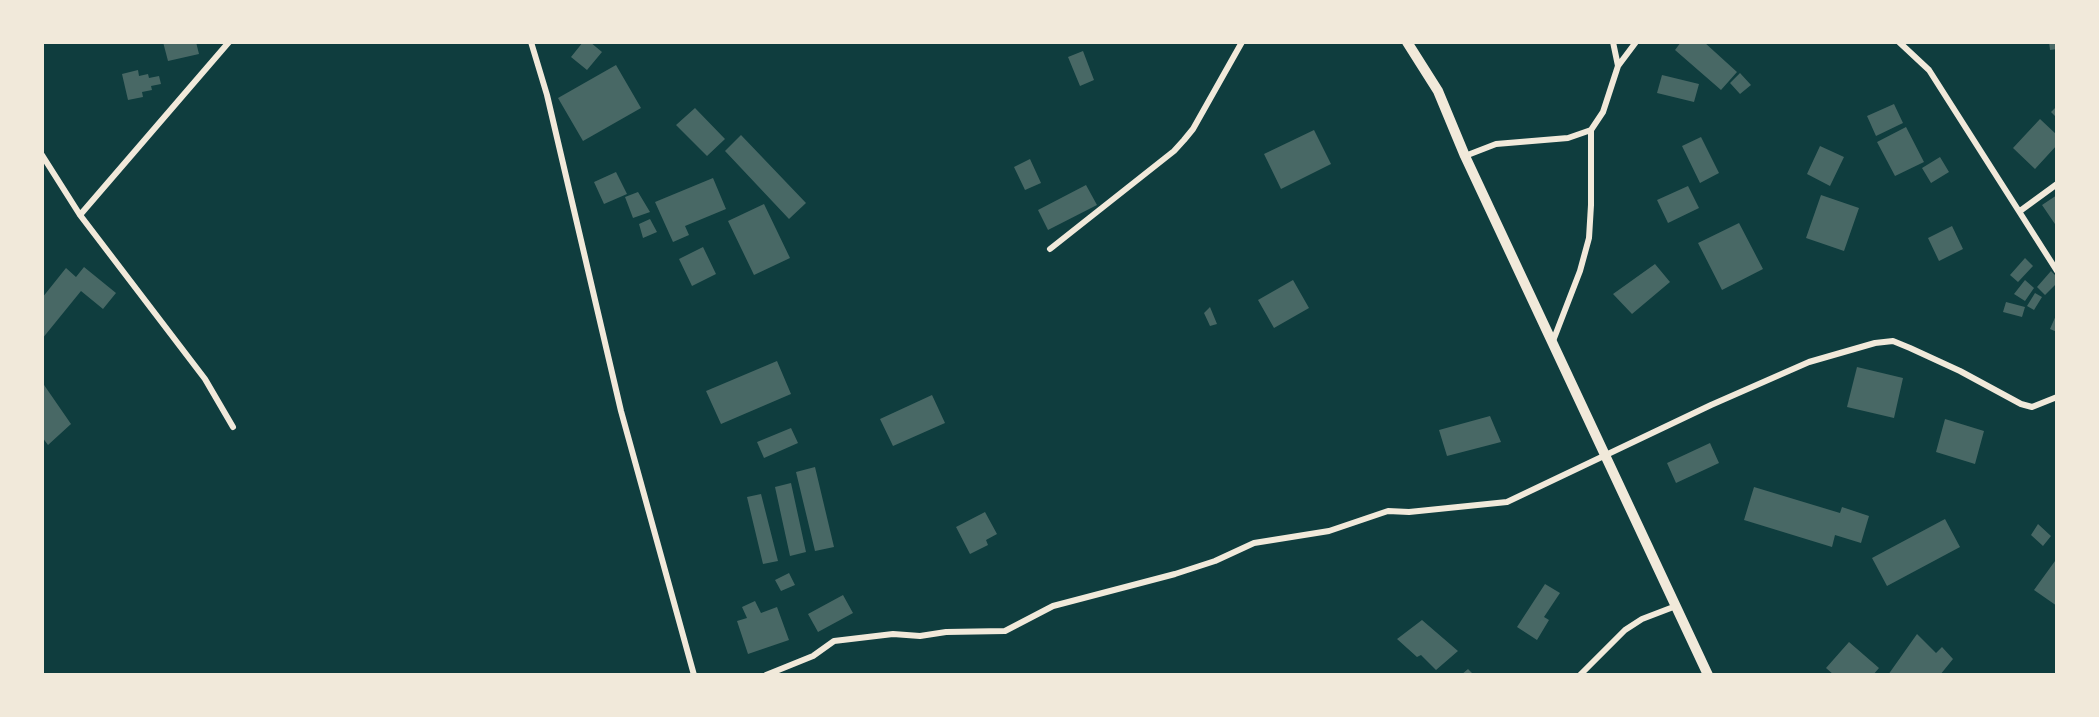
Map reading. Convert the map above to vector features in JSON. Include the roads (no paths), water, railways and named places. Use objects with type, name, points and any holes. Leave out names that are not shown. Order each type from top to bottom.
[{"type":"main road","points":[[1407,42],[1438,92],[1465,156],[1708,675]]},
{"type":"street","points":[[80,215],[229,42]]},
{"type":"street","points":[[531,42],[547,95],[621,411],[694,675]]},
{"type":"street","points":[[1050,249],[1174,151],[1193,129],[1242,42]]},
{"type":"street","points":[[1613,42],[1618,66]]},
{"type":"street","points":[[1552,342],[1580,271],[1588,238],[1591,205],[1591,130],[1603,112],[1618,66],[1636,42]]},
{"type":"street","points":[[1899,42],[1929,70],[2057,271]]},
{"type":"street","points":[[1465,156],[1496,144],[1568,138],[1591,130]]},
{"type":"street","points":[[42,155],[80,215],[206,380],[233,427]]},
{"type":"street","points":[[2020,211],[2057,184]]},
{"type":"street","points":[[766,675],[813,656],[834,641],[893,634],[920,636],[946,632],[1005,631],[1053,606],[1175,574],[1215,561],[1254,543],[1329,531],[1388,511],[1408,512],[1507,502],[1711,405],[1809,362],[1875,343],[1893,341],[1910,348],[1960,371],[2021,404],[2032,407],[2057,397]]},
{"type":"street","points":[[1580,675],[1625,630],[1642,619],[1676,606]]}]
